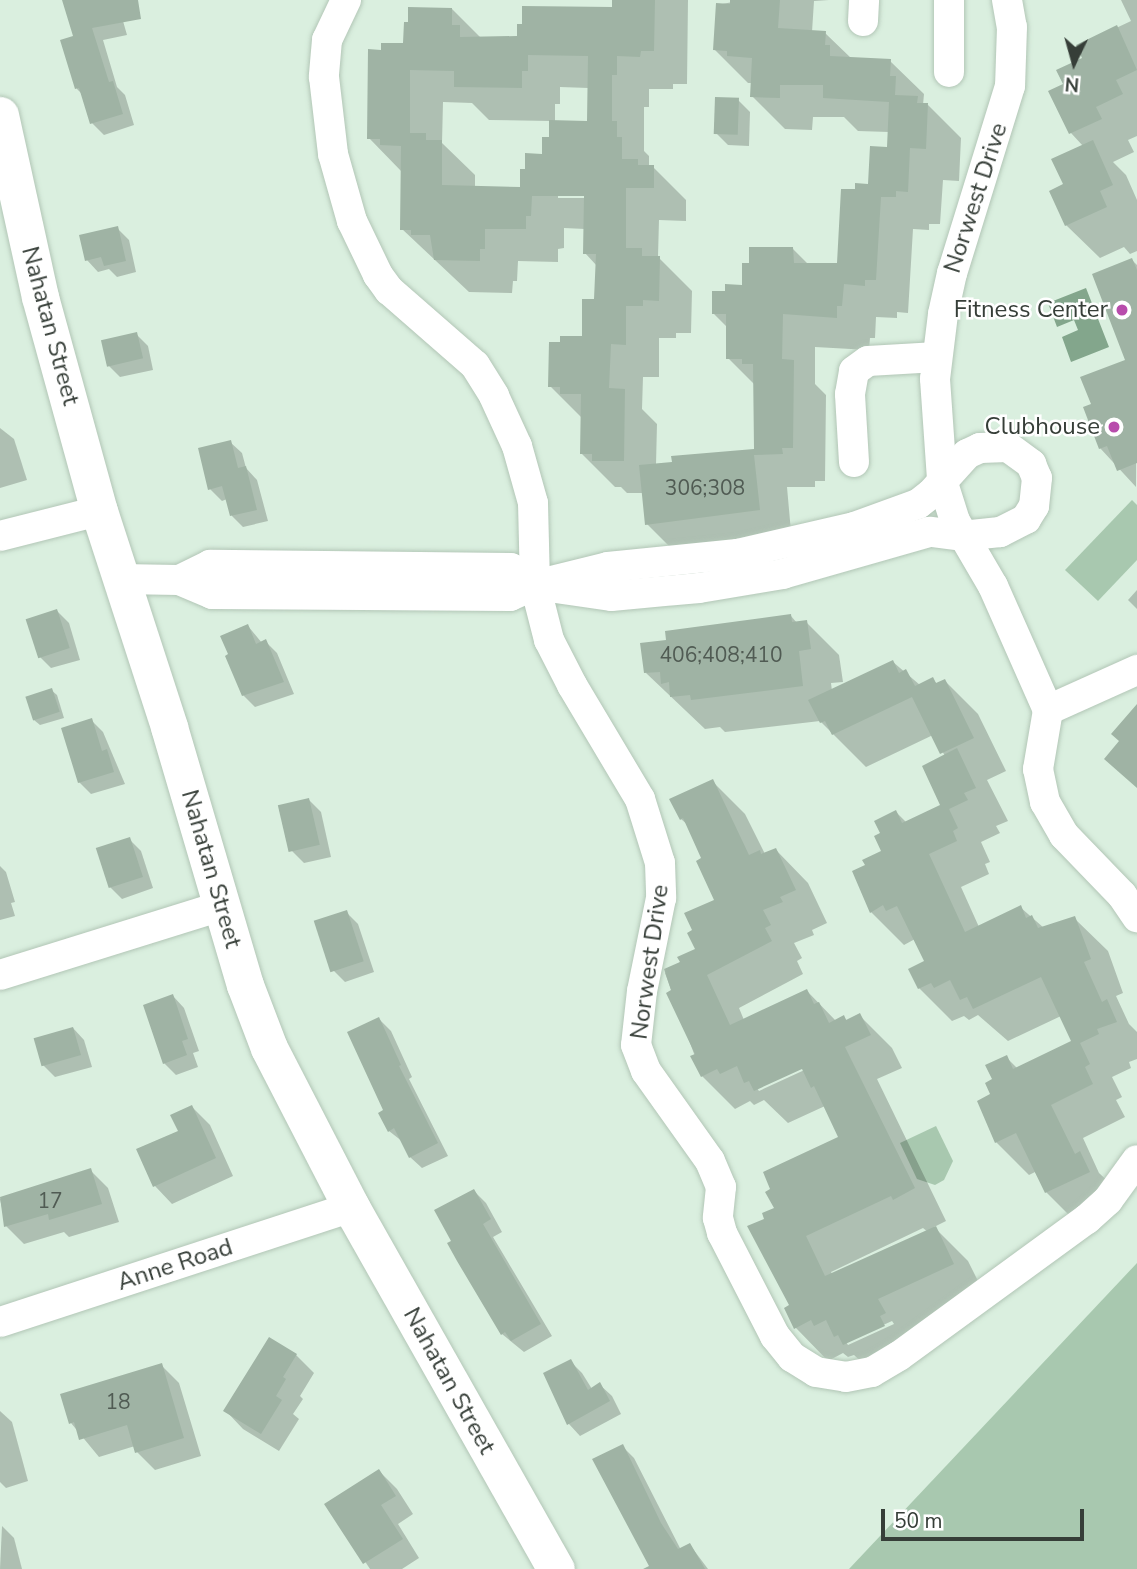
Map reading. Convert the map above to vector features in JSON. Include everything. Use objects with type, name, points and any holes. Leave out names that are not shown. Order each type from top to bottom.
[{"type":"main road","name":"Nahatan Street","points":[[0,115],[40,297],[99,511],[169,727],[245,985],[269,1048],[351,1207],[556,1569]]},
{"type":"street","name":"Norwest Drive","points":[[346,0],[327,40],[324,77],[333,154],[352,221],[384,282],[467,356],[482,374],[505,418],[530,489],[536,585],[557,658],[640,799],[660,863],[662,888],[635,1031],[638,1051],[646,1071],[710,1161],[722,1194],[718,1218],[722,1233],[775,1336],[786,1352],[810,1369],[839,1377],[865,1374],[885,1365],[1087,1219],[1108,1200],[1137,1160]]},
{"type":"street","points":[[949,0],[949,72]]},
{"type":"street","name":"Norwest Drive","points":[[1007,0],[1012,27],[1010,86],[952,273],[937,357],[936,402],[943,480],[950,508],[993,586],[1048,710]]},
{"type":"street","points":[[854,461],[850,394],[855,371],[868,360],[937,357]]},
{"type":"street","points":[[120,579],[179,580],[210,565],[511,568],[536,585],[611,596],[699,588],[783,574],[929,532],[964,536],[1000,532],[1026,519],[1034,506],[1037,478],[1031,464],[1021,454],[1008,447],[994,445],[967,454],[918,504],[815,537],[709,558],[608,567],[536,585]]},
{"type":"street","points":[[0,536],[99,511]]},
{"type":"street","points":[[1137,670],[1048,710],[1038,769],[1045,802],[1064,835],[1122,895],[1137,917]]},
{"type":"street","points":[[0,975],[222,906]]},
{"type":"street","name":"Anne Road","points":[[0,1322],[351,1207]]},
{"type":"shaded area","points":[[1086,288],[1109,347],[1071,362],[1062,337],[1078,330],[1074,320],[1057,327],[1048,303]]},
{"type":"shaded area","points":[[1132,500],[1137,505],[1137,560],[1098,601],[1065,570]]},
{"type":"shaded area","points":[[936,1126],[953,1161],[944,1180],[935,1185],[917,1179],[900,1143]]},
{"type":"shaded area","points":[[1137,1263],[1137,1569],[849,1569]]},
{"type":"building","points":[[62,0],[138,0],[141,19],[92,28],[109,82],[113,81],[123,114],[90,124],[79,88],[75,89],[60,40],[73,36]]},
{"type":"building","points":[[612,0],[655,0],[654,51],[641,51],[640,57],[617,56],[617,75],[612,75],[612,121],[617,121],[617,137],[622,137],[622,159],[638,159],[638,165],[654,165],[654,188],[626,188],[626,248],[642,248],[642,256],[660,256],[659,301],[643,300],[643,306],[626,306],[626,345],[611,344],[609,388],[625,389],[624,461],[592,461],[592,454],[580,454],[581,394],[560,394],[560,387],[548,387],[549,342],[560,342],[560,336],[582,336],[582,299],[594,299],[596,254],[583,254],[584,196],[532,196],[531,216],[526,216],[526,229],[485,229],[485,249],[480,249],[480,261],[434,260],[430,235],[411,235],[411,230],[400,230],[401,146],[380,145],[380,139],[367,139],[368,49],[381,50],[381,43],[403,43],[408,7],[452,8],[452,25],[460,25],[460,37],[517,36],[517,24],[522,24],[522,6],[612,7]],"holes":[[[528,55],[588,56],[587,121],[549,120],[549,137],[542,137],[542,154],[525,153],[525,169],[520,169],[520,187],[442,185],[442,140],[426,140],[426,133],[410,133],[410,70],[454,71],[454,87],[522,88],[522,71],[528,71]]]},
{"type":"building","points":[[730,0],[780,0],[778,28],[826,31],[825,45],[830,45],[830,56],[891,59],[890,76],[896,76],[895,95],[918,96],[917,103],[928,103],[926,149],[910,148],[908,192],[896,191],[896,197],[881,197],[876,280],[865,280],[865,286],[844,284],[842,306],[837,306],[837,318],[783,314],[782,359],[794,360],[793,448],[782,448],[783,454],[754,455],[760,510],[645,525],[639,465],[672,462],[671,456],[754,449],[753,364],[742,364],[742,359],[726,359],[726,314],[712,314],[712,291],[725,291],[725,284],[742,285],[742,263],[749,263],[749,247],[793,247],[794,263],[837,263],[841,189],[855,189],[855,183],[868,184],[870,146],[887,147],[889,102],[823,98],[823,85],[780,85],[780,98],[750,97],[752,58],[727,56],[727,51],[713,50],[716,3],[730,4]]},
{"type":"building","points":[[1117,25],[1137,70],[1116,80],[1123,94],[1096,107],[1102,119],[1069,134],[1048,91],[1063,84],[1056,70],[1082,58],[1076,45]]},
{"type":"building","points":[[715,97],[739,98],[738,135],[714,134]]},
{"type":"building","points":[[1093,140],[1113,185],[1100,191],[1107,207],[1065,226],[1049,191],[1063,184],[1051,159]]},
{"type":"building","points":[[118,226],[126,261],[104,266],[101,257],[85,261],[79,235]]},
{"type":"building","name":"Clubhouse","points":[[1132,258],[1137,270],[1137,463],[1117,471],[1107,446],[1099,449],[1083,407],[1091,404],[1080,377],[1125,360],[1092,274]]},
{"type":"building","points":[[137,332],[143,358],[107,367],[101,340]]},
{"type":"building","points":[[231,440],[238,468],[246,466],[257,510],[230,516],[222,486],[208,490],[198,448]]},
{"type":"building","points":[[57,609],[70,648],[38,658],[26,619]]},
{"type":"building","points":[[791,614],[792,622],[807,620],[811,649],[799,651],[803,686],[691,700],[690,695],[670,697],[669,682],[661,684],[660,672],[644,673],[640,643],[666,640],[665,631]]},
{"type":"building","points":[[248,624],[256,644],[266,639],[284,682],[242,696],[225,656],[228,654],[220,636]]},
{"type":"building","points":[[893,660],[899,673],[906,669],[915,686],[933,677],[936,683],[945,679],[974,738],[940,754],[912,697],[832,735],[825,721],[820,723],[808,700]]},
{"type":"building","points":[[52,688],[60,712],[33,720],[25,697]]},
{"type":"building","points":[[1137,704],[1137,788],[1104,759],[1119,741],[1111,734]]},
{"type":"building","points":[[92,718],[102,751],[107,749],[114,772],[78,783],[61,728]]},
{"type":"building","points":[[957,748],[976,788],[964,793],[968,800],[949,809],[958,828],[953,831],[957,841],[929,854],[965,932],[1021,905],[1026,918],[1032,915],[1038,928],[1075,916],[1091,959],[1084,962],[1102,1002],[1107,999],[1117,1022],[1097,1029],[1099,1034],[1080,1043],[1090,1064],[1085,1067],[1093,1084],[1051,1105],[1075,1154],[1080,1151],[1090,1172],[1045,1193],[1016,1133],[995,1143],[977,1101],[990,1094],[985,1083],[992,1079],[985,1065],[1007,1055],[1013,1069],[1071,1041],[1041,977],[973,1009],[967,997],[960,1000],[950,980],[934,988],[931,983],[918,989],[908,969],[924,961],[897,906],[886,911],[883,905],[870,913],[852,871],[865,865],[862,860],[881,851],[874,836],[880,833],[874,821],[896,810],[902,823],[940,805],[922,766]]},
{"type":"building","points":[[713,779],[749,855],[776,848],[796,890],[780,897],[783,902],[763,910],[771,925],[765,928],[772,941],[707,975],[730,1025],[807,989],[814,1004],[819,1002],[829,1023],[844,1015],[846,1020],[860,1013],[871,1035],[845,1047],[915,1188],[893,1200],[891,1196],[806,1236],[825,1276],[936,1226],[954,1264],[878,1299],[886,1313],[880,1316],[885,1326],[843,1345],[838,1335],[834,1337],[826,1320],[814,1326],[811,1320],[794,1329],[784,1308],[789,1305],[747,1226],[764,1219],[762,1213],[774,1208],[765,1192],[770,1189],[763,1172],[838,1137],[814,1086],[811,1088],[802,1069],[754,1091],[749,1081],[744,1083],[737,1066],[720,1074],[717,1069],[701,1077],[690,1056],[695,1054],[666,993],[671,990],[664,969],[680,962],[677,957],[695,949],[687,933],[692,930],[684,913],[714,900],[696,861],[701,858],[683,818],[680,820],[669,799]]},
{"type":"building","points":[[309,798],[320,845],[289,852],[278,805]]},
{"type":"building","points":[[130,837],[143,877],[109,888],[96,848]]},
{"type":"building","points":[[347,910],[364,961],[330,972],[314,921]]},
{"type":"building","points":[[173,994],[188,1039],[182,1041],[187,1055],[163,1064],[143,1005]]},
{"type":"building","points":[[379,1017],[401,1065],[399,1066],[438,1143],[409,1158],[394,1128],[388,1132],[378,1113],[383,1110],[347,1032]]},
{"type":"building","points":[[73,1027],[81,1055],[42,1066],[34,1038]]},
{"type":"building","points":[[192,1105],[216,1158],[153,1187],[136,1149],[178,1131],[170,1115]]},
{"type":"building","points":[[91,1168],[102,1204],[49,1220],[48,1214],[4,1227],[0,1197]]},
{"type":"building","points":[[474,1189],[491,1219],[483,1224],[541,1324],[511,1341],[505,1332],[501,1335],[457,1261],[447,1243],[451,1241],[434,1210]]},
{"type":"building","points":[[269,1337],[297,1354],[283,1377],[286,1379],[276,1396],[282,1400],[261,1434],[223,1411]]},
{"type":"building","points":[[571,1359],[588,1390],[600,1382],[610,1401],[567,1425],[543,1373]]},
{"type":"building","points":[[162,1363],[184,1438],[135,1453],[127,1425],[79,1440],[74,1422],[69,1424],[60,1394]]},
{"type":"building","points":[[623,1444],[661,1523],[678,1549],[690,1543],[705,1569],[643,1569],[649,1566],[592,1459]]},
{"type":"building","points":[[379,1469],[396,1496],[381,1505],[403,1539],[363,1564],[324,1504]]},
{"type":"place","name":"Fitness Center","points":[[1122,310]]},
{"type":"place","name":"Clubhouse","points":[[1114,427]]}]
